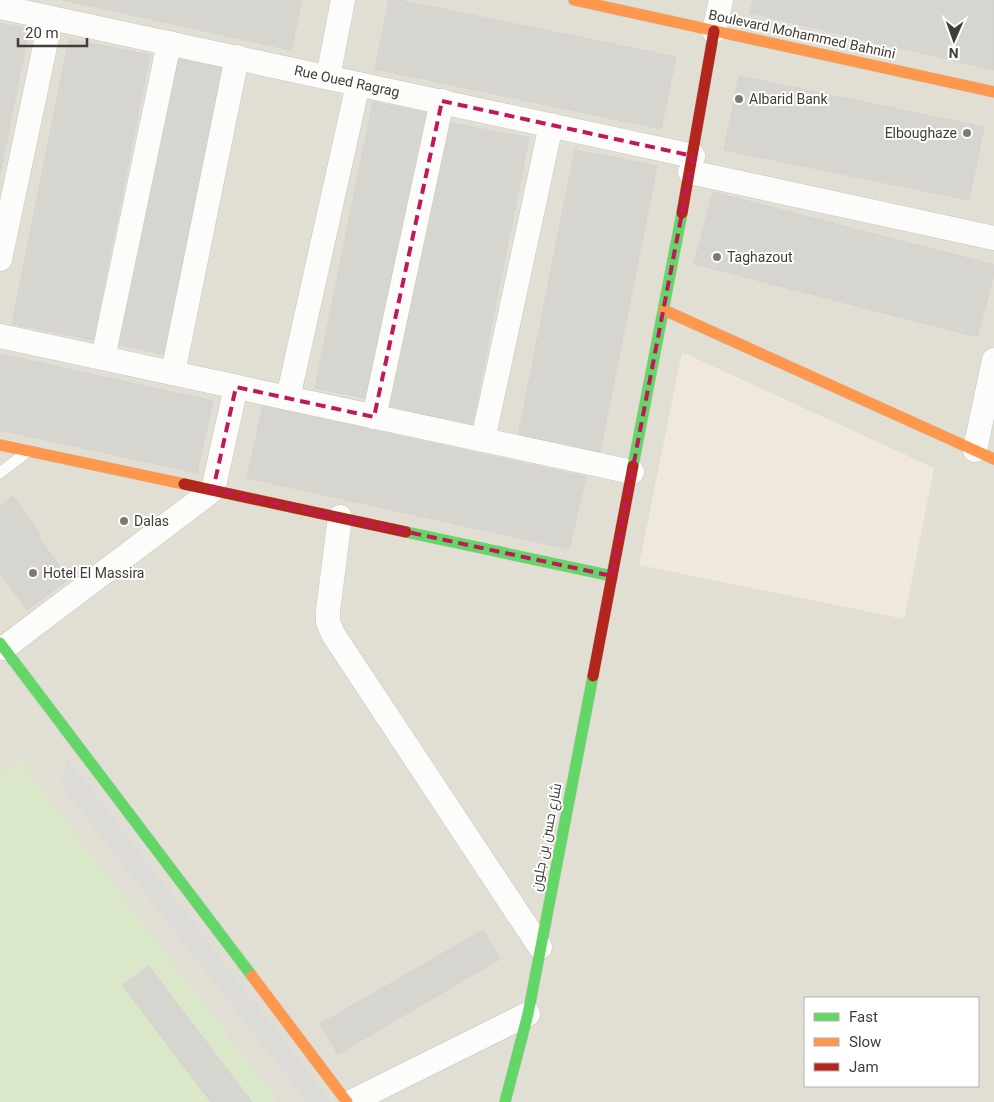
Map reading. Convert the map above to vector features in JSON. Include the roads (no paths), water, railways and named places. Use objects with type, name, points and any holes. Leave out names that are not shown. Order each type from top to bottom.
[{"type":"street","points":[[328,77],[343,0]]},
{"type":"street","name":"Boulevard Mohammed Bahnini","points":[[574,0],[994,92]]},
{"type":"street","points":[[714,31],[721,0]]},
{"type":"street","name":"Rue Oued Ragrag","points":[[0,7],[551,125],[692,164],[994,238]]},
{"type":"street","points":[[0,259],[52,18]]},
{"type":"street","name":"شارع حسن بن جلون","points":[[504,1102],[528,1014],[692,164],[714,31]]},
{"type":"street","points":[[103,358],[169,43]]},
{"type":"street","points":[[173,373],[237,57]]},
{"type":"street","points":[[288,398],[358,84]]},
{"type":"street","points":[[374,416],[442,102]]},
{"type":"street","points":[[483,440],[551,125]]},
{"type":"street","points":[[664,310],[984,454],[994,360]]},
{"type":"street","points":[[0,336],[632,472]]},
{"type":"street","points":[[236,387],[213,490],[2,645],[347,1102]]},
{"type":"street","points":[[0,445],[612,576]]},
{"type":"street","points":[[340,517],[328,611],[328,622],[333,634],[540,947]]},
{"type":"street","points":[[6,677],[19,668]]},
{"type":"street","points":[[351,1102],[528,1014]]},
{"type":"lane","points":[[0,473],[28,451]]},
{"type":"place","name":"Albarid Bank","points":[[739,99]]},
{"type":"place","name":"Elboughaze","points":[[967,133]]},
{"type":"place","name":"Taghazout","points":[[717,257]]},
{"type":"place","name":"Dalas","points":[[124,521]]},
{"type":"place","name":"Hotel El Massira","points":[[33,573]]}]
